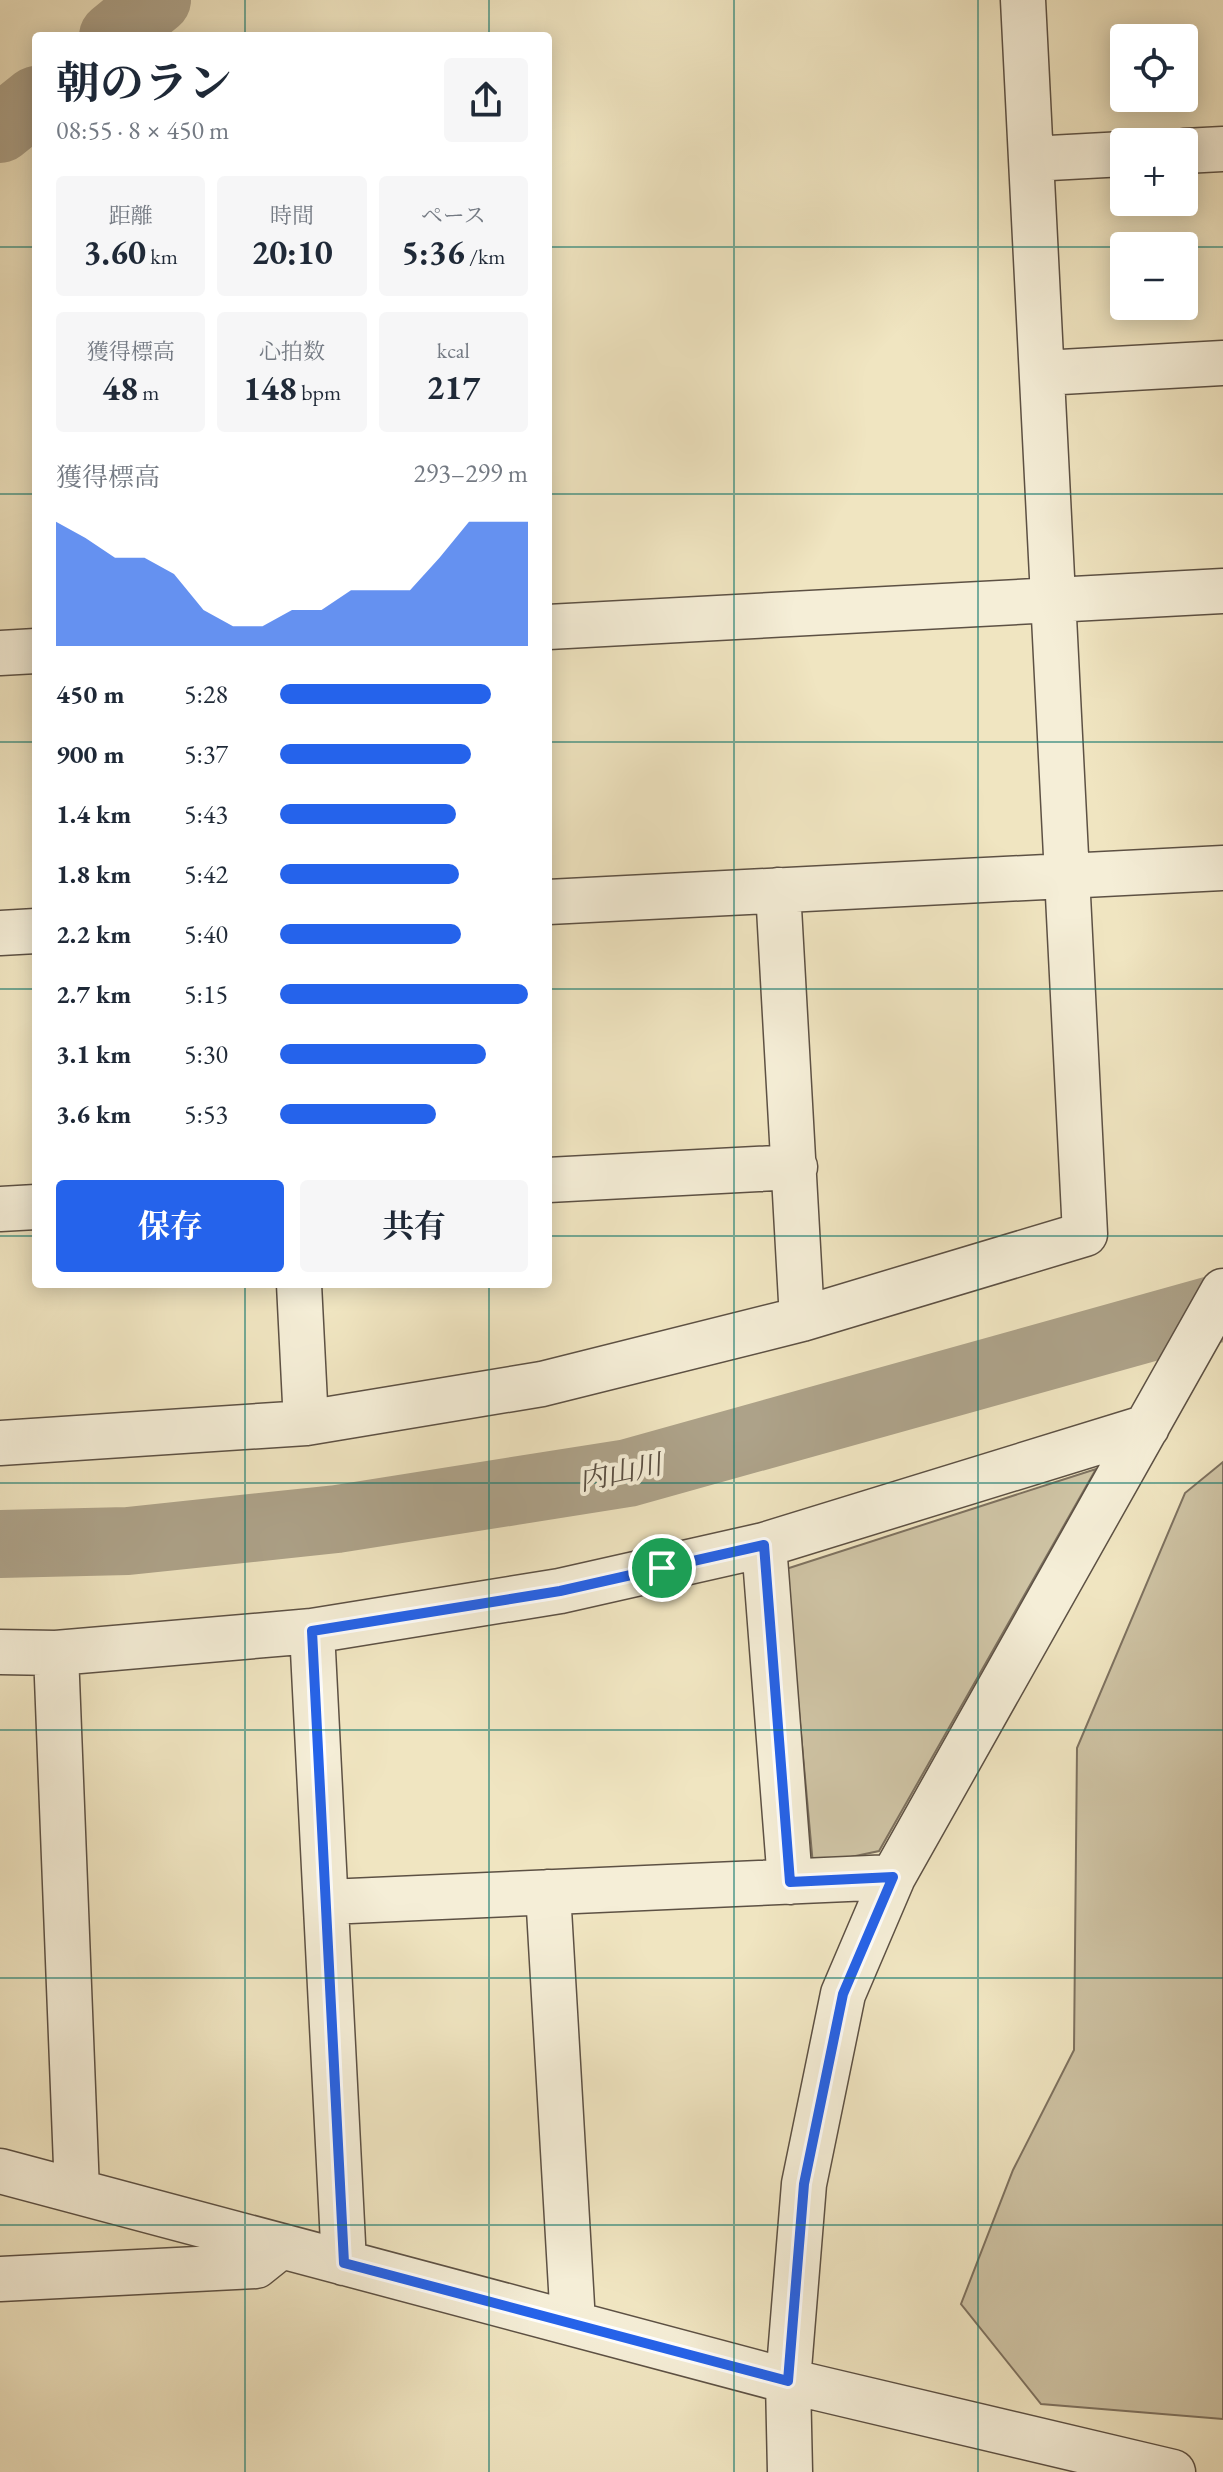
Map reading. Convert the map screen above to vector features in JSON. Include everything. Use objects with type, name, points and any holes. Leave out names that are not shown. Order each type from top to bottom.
[{"type":"street","points":[[0,1443],[306,1423],[542,1384],[802,1319],[1085,1234],[1023,0]]},
{"type":"street","points":[[1198,150],[1223,149]]},
{"type":"street","points":[[1031,159],[1110,155]]},
{"type":"street","points":[[1043,373],[1223,363]]},
{"type":"street","points":[[552,627],[1223,591]]},
{"type":"street","points":[[0,653],[32,651]]},
{"type":"street","points":[[552,902],[1223,868]]},
{"type":"street","points":[[778,890],[802,1319]]},
{"type":"street","points":[[0,933],[32,931]]},
{"type":"street","points":[[552,1180],[795,1167]]},
{"type":"street","points":[[0,1209],[32,1207]]},
{"type":"street","points":[[299,1288],[306,1423]]},
{"type":"street","points":[[790,2472],[788,2381],[804,2184],[843,1994],[893,1877],[1223,1291]]},
{"type":"street","points":[[0,1652],[56,1653],[312,1631],[560,1591],[764,1545],[1147,1427]]},
{"type":"street","points":[[764,1545],[790,1882]]},
{"type":"street","points":[[312,1631],[344,2263]]},
{"type":"street","points":[[56,1653],[77,2191]]},
{"type":"street","points":[[327,1902],[893,1877]]},
{"type":"street","points":[[548,1892],[573,2323]]},
{"type":"street","points":[[0,2171],[788,2381],[1173,2472]]},
{"type":"street","points":[[0,2279],[256,2266],[281,2246]]},
{"type":"shaded area","points":[[1223,1462],[1223,2419],[1041,2404],[961,2304],[1013,2170],[1074,2050],[1077,1748],[1185,1493]]},
{"type":"shaded area","points":[[1096,1469],[879,1851],[813,1865],[786,1569]]},
{"type":"waterway","points":[[118,32],[157,0]]},
{"type":"waterway","points":[[0,129],[32,103]]},
{"type":"waterway","name":"内山川","points":[[0,1544],[128,1541],[337,1519],[628,1473],[1223,1307]]},
{"type":"route","points":[[764,1545],[790,1882],[893,1877],[843,1994],[804,2184],[788,2381],[344,2263],[312,1631],[560,1591],[662,1568],[764,1545]]}]
